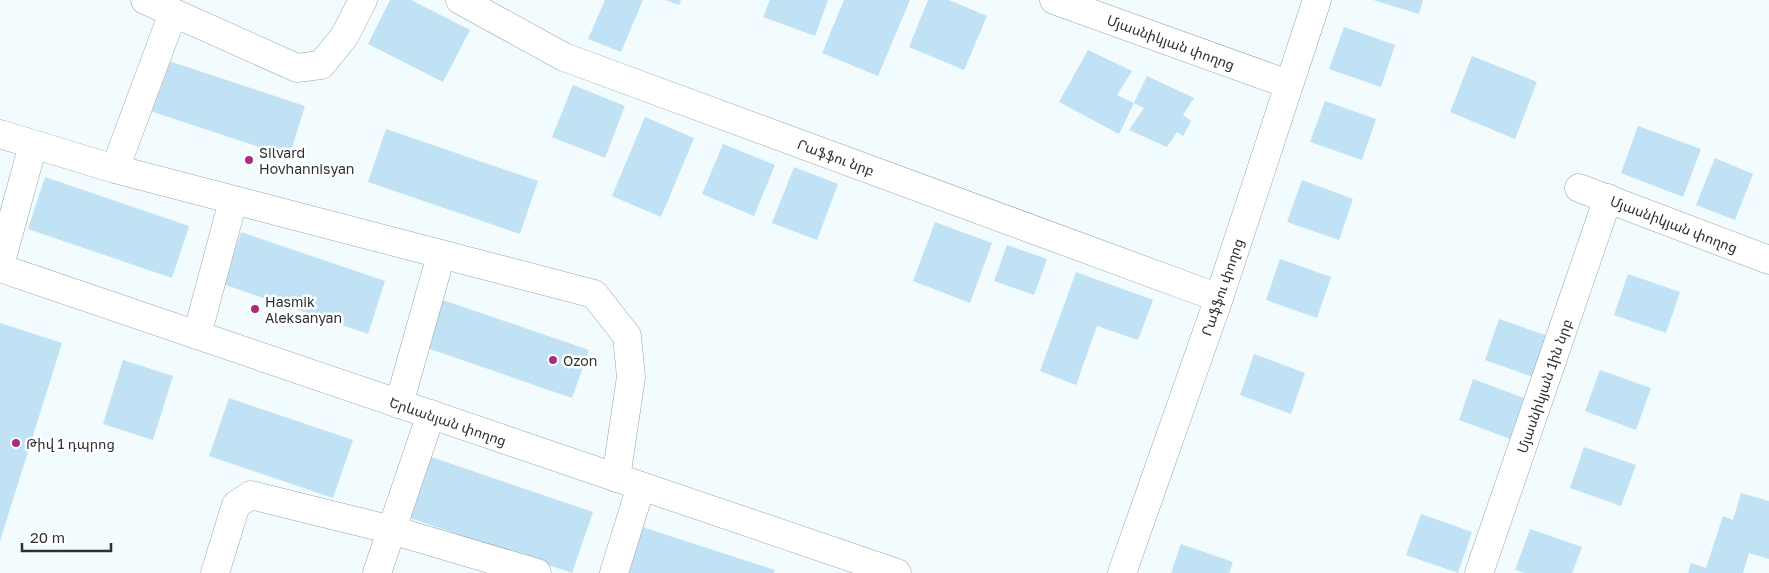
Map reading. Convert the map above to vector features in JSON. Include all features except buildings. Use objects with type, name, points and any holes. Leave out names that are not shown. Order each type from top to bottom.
[{"type":"street","points":[[145,0],[298,68],[321,65],[344,37],[363,0]]},
{"type":"street","name":"Րաֆֆու նրբ","points":[[460,0],[564,57],[1219,298]]},
{"type":"street","name":"Մյասնիկյան փողոց","points":[[1054,0],[1288,84]]},
{"type":"street","name":"Րաֆֆու փողոց","points":[[1122,573],[1219,298],[1316,0]]},
{"type":"street","points":[[114,170],[173,13]]},
{"type":"street","points":[[0,134],[114,170],[594,294],[627,336],[631,377],[629,482],[614,573]]},
{"type":"street","points":[[0,266],[34,145]]},
{"type":"street","name":"Մյասնիկյան փողոց","points":[[1580,188],[1769,260]]},
{"type":"street","name":"Մյասնիկյան 1ին նրբ","points":[[1479,573],[1608,198]]},
{"type":"street","points":[[197,335],[233,201]]},
{"type":"street","points":[[400,404],[441,255]]},
{"type":"street","name":"Երևանյան փողոց","points":[[0,266],[629,482],[845,565],[897,573]]},
{"type":"street","points":[[377,573],[431,414]]},
{"type":"street","points":[[215,573],[236,505],[251,495],[392,530],[537,573]]},
{"type":"place","name":"Silvard Hovhannisyan","points":[[249,160]]},
{"type":"place","name":"Hasmik Aleksanyan","points":[[255,309]]},
{"type":"place","name":"Ozon","points":[[553,360]]},
{"type":"place","name":"Թիվ 1 դպրոց","points":[[16,443]]}]
